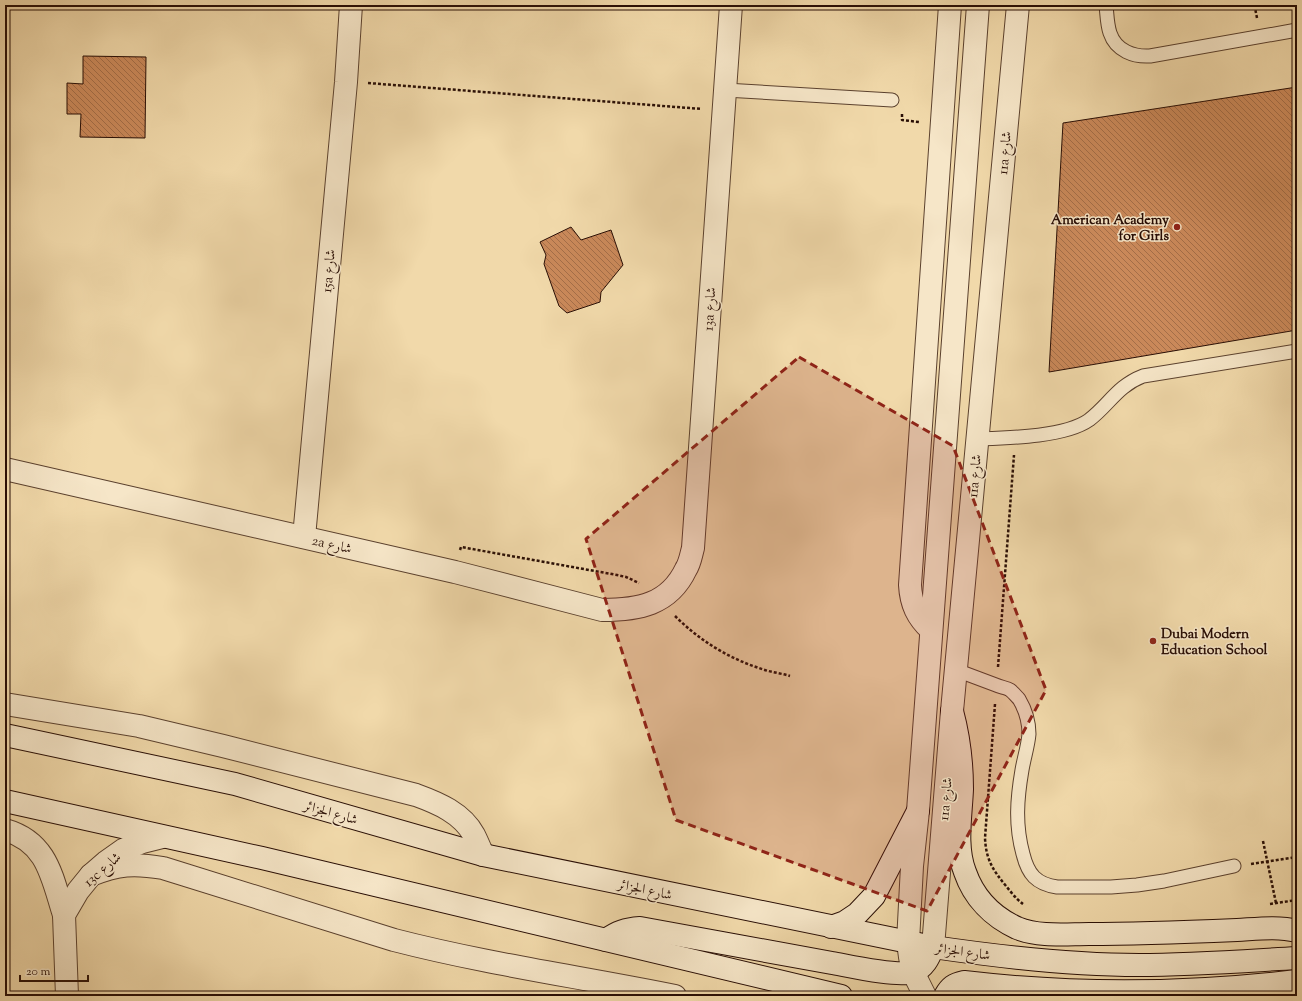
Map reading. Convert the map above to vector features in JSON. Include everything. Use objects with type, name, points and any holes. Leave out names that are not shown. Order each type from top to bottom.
[{"type":"street","name":"15a شارع","points":[[304,537],[346,82],[351,5]]},
{"type":"street","name":"13a شارع","points":[[659,600],[675,587],[687,569],[693,548],[731,5]]},
{"type":"street","points":[[931,630],[918,615],[912,600],[910,585],[950,5]]},
{"type":"street","name":"11a شارع","points":[[925,996],[914,972],[908,942],[912,866],[918,811],[978,5]]},
{"type":"street","name":"11a شارع","points":[[933,947],[952,711],[1018,5]]},
{"type":"street","name":"2a شارع","points":[[5,469],[455,572],[602,610],[621,610],[640,607],[659,600]]},
{"type":"street","points":[[5,704],[139,726],[416,795],[438,803],[458,816],[473,833],[483,855]]},
{"type":"street","points":[[952,711],[958,736],[962,769],[960,850],[964,872],[974,892],[987,908],[1001,920],[1018,928],[1035,933],[1053,934],[1139,934],[1272,928],[1297,931]]},
{"type":"street","name":"شارع الجزائر","points":[[5,735],[234,784],[483,855],[933,947],[1008,958],[1116,965],[1203,964],[1297,958]]},
{"type":"street","points":[[5,801],[262,858],[840,996]]},
{"type":"street","points":[[831,927],[845,922],[857,914],[874,896],[918,811]]},
{"type":"street","points":[[5,830],[23,836],[36,847],[46,862],[64,915],[67,996]]},
{"type":"street","name":"13c شارع","points":[[64,915],[78,891],[91,875],[106,862],[124,850],[142,842],[162,837]]},
{"type":"street","points":[[91,875],[108,868],[145,864],[163,868],[394,940],[432,950],[508,966],[675,996]]},
{"type":"street","points":[[606,940],[613,934],[621,931],[640,928],[857,967],[905,974],[914,972],[926,962],[933,947]]},
{"type":"street","points":[[945,996],[949,988],[964,982],[1061,990],[1131,991],[1202,989],[1297,981]]},
{"type":"lane","points":[[1106,5],[1110,33],[1115,42],[1126,52],[1140,56],[1150,56],[1297,30]]},
{"type":"lane","points":[[724,101],[892,100]]},
{"type":"lane","points":[[978,439],[1015,437],[1077,427],[1089,419],[1125,384],[1143,376],[1297,351]]},
{"type":"lane","points":[[956,670],[1010,690],[1025,710],[1029,734],[1018,795],[1017,821],[1019,840],[1026,864],[1029,871],[1038,880],[1049,886],[1057,887],[1111,887],[1164,881],[1234,866]]},
{"type":"path","points":[[346,82],[724,101]]},
{"type":"path","points":[[1015,437],[985,838],[989,861],[995,872],[1017,899],[1025,905]]},
{"type":"path","points":[[1263,841],[1276,903]]},
{"type":"path","points":[[1234,866],[1297,857]]},
{"type":"path","points":[[1269,904],[1297,900]]},
{"type":"highlighted area","points":[[799,357],[953,446],[1046,690],[927,911],[676,820],[586,539]]},
{"type":"building","points":[[83,56],[146,57],[145,138],[80,137],[81,114],[67,114],[67,83],[83,84]]},
{"type":"building","name":"American Academy for Girls","points":[[1297,87],[1297,330],[1049,372],[1063,123]]},
{"type":"building","points":[[571,227],[581,240],[611,230],[623,265],[601,292],[600,302],[567,313],[559,306],[544,264],[546,255],[540,242]]},
{"type":"place","name":"American Academy for Girls","points":[[1177,227]]},
{"type":"place","name":"Dubai Modern Education School","points":[[1153,641]]}]
